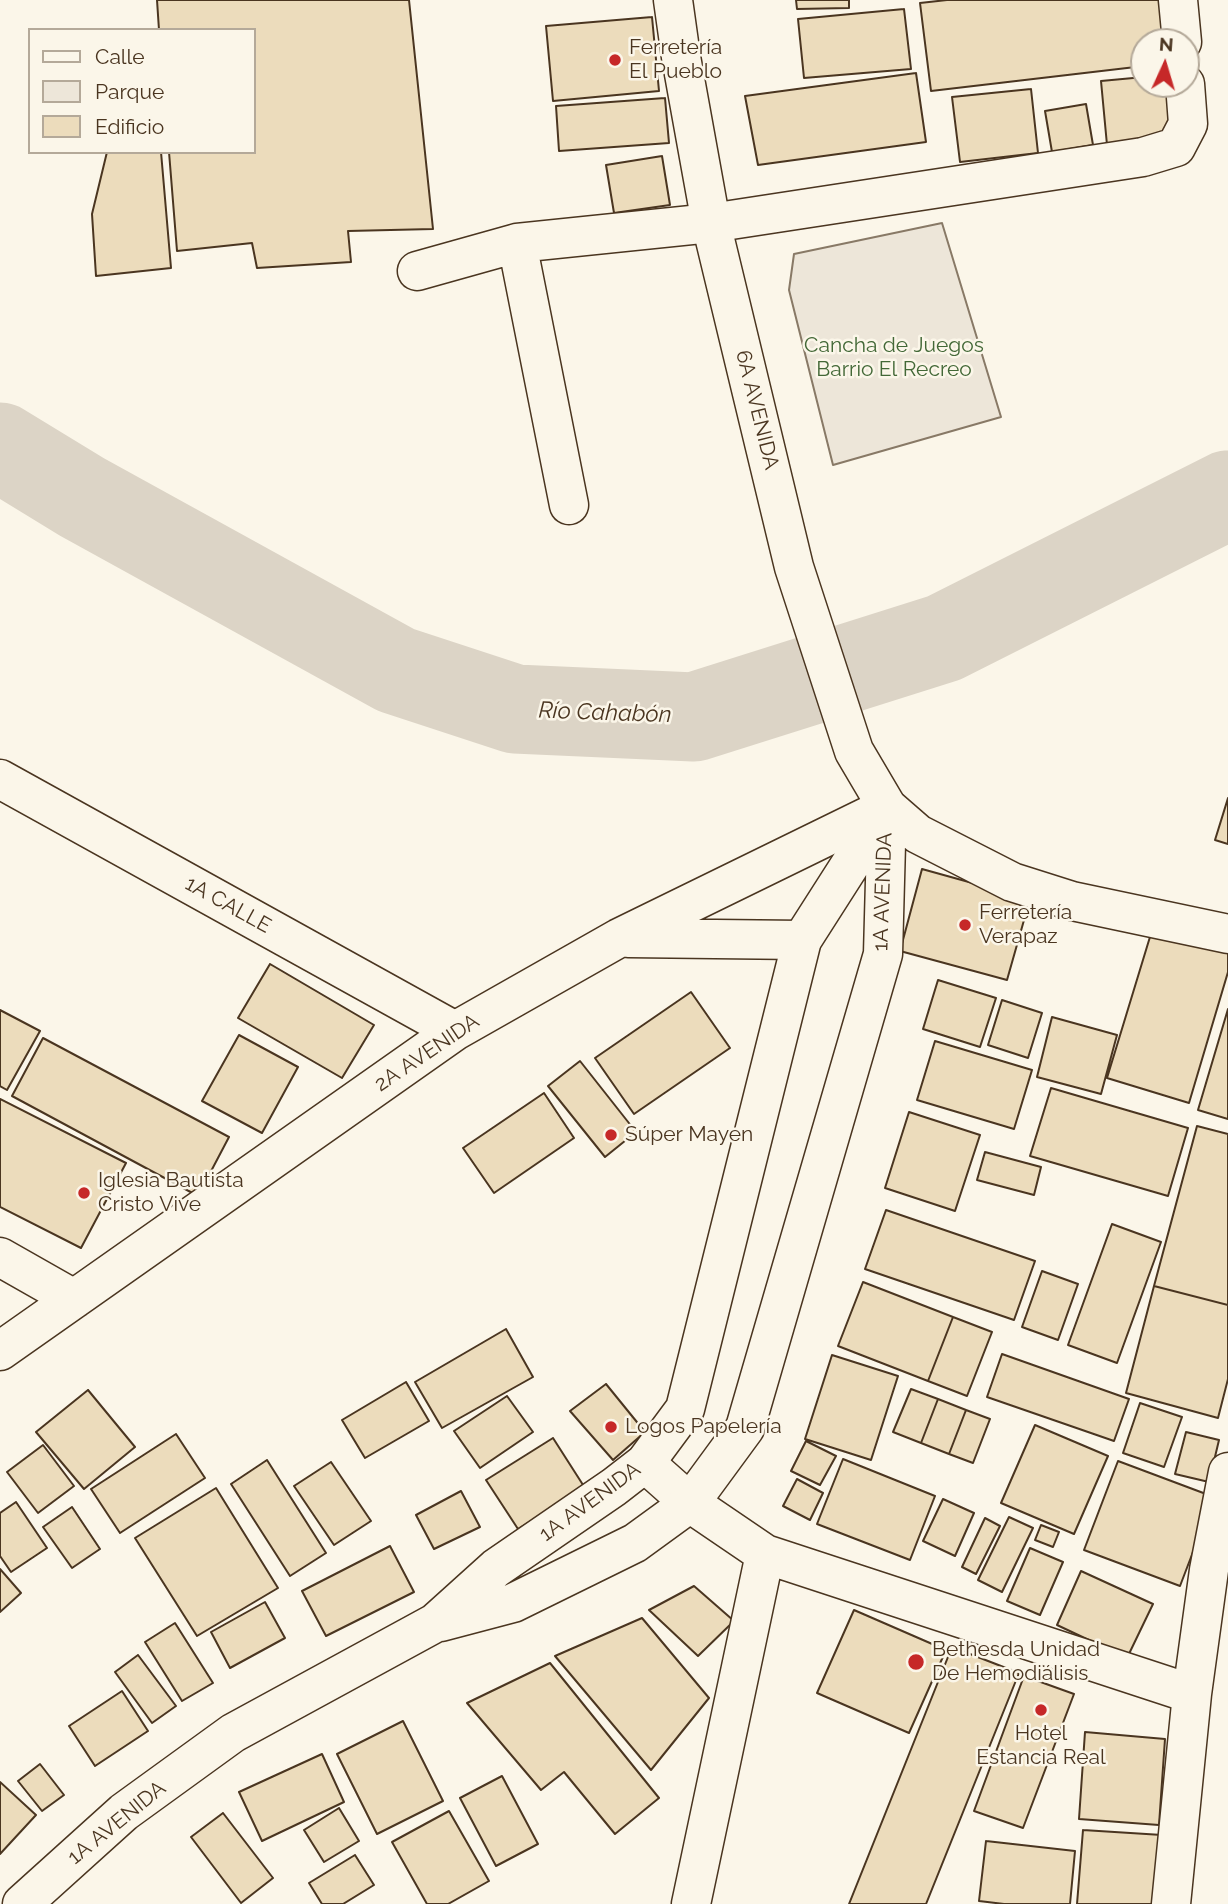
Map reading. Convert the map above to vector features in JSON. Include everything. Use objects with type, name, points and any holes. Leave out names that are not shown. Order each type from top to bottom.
[{"type":"main road","name":"6A AVENIDA","points":[[673,0],[711,223],[794,567],[854,751],[887,807]]},
{"type":"main road","points":[[1178,0],[1181,28]]},
{"type":"main road","points":[[417,271],[517,243],[711,223],[1143,157],[1176,147],[1188,124],[1186,98]]},
{"type":"main road","points":[[517,243],[569,506]]},
{"type":"main road","name":"1A CALLE","points":[[0,779],[455,1031]]},
{"type":"main road","points":[[887,807],[918,834],[1012,883],[1072,901],[1228,934]]},
{"type":"main road","name":"2A AVENIDA","points":[[0,1351],[455,1031],[619,938],[887,807]]},
{"type":"main road","name":"1A AVENIDA","points":[[22,1904],[124,1812],[233,1733],[435,1623],[496,1568],[645,1463],[685,1409],[802,940],[887,807]]},
{"type":"main road","name":"1A AVENIDA","points":[[435,1623],[513,1603],[635,1543],[691,1503],[746,1428],[883,954],[887,807]]},
{"type":"main road","points":[[619,938],[802,940]]},
{"type":"main road","points":[[0,1257],[74,1299]]},
{"type":"main road","points":[[645,1463],[691,1503],[765,1554],[1192,1695]]},
{"type":"main road","points":[[1171,1904],[1192,1695],[1209,1570],[1228,1472]]},
{"type":"main road","points":[[691,1904],[765,1554]]},
{"type":"green space","name":"Cancha de Juegos Barrio El Recreo","points":[[942,223],[1001,417],[833,465],[789,290],[794,254]]},
{"type":"building","points":[[157,0],[409,0],[433,229],[348,231],[351,262],[257,268],[252,243],[177,251],[169,154],[256,154],[256,28],[159,28]]},
{"type":"building","points":[[796,0],[849,0],[849,8],[797,9]]},
{"type":"building","points":[[947,0],[1165,0],[1168,28],[1130,28],[1130,68],[931,91],[920,3]]},
{"type":"building","points":[[904,9],[911,69],[804,78],[798,19]]},
{"type":"building","points":[[652,17],[659,91],[553,101],[546,26]]},
{"type":"building","points":[[916,73],[926,142],[758,165],[745,96]]},
{"type":"building","points":[[1130,78],[1130,98],[1171,98],[1175,139],[1107,145],[1101,81]]},
{"type":"building","points":[[1031,89],[1038,153],[960,162],[952,97]]},
{"type":"building","points":[[665,98],[669,143],[559,151],[556,106]]},
{"type":"building","points":[[1086,104],[1093,145],[1052,152],[1045,111]]},
{"type":"building","points":[[107,154],[161,154],[171,268],[96,276],[92,214]]},
{"type":"building","points":[[662,156],[670,205],[614,213],[606,165]]},
{"type":"building","points":[[1228,798],[1228,844],[1215,840]]},
{"type":"building","name":"Ferretería Verapaz","points":[[922,869],[1030,899],[1007,980],[900,951]]},
{"type":"building","points":[[1153,927],[1228,949],[1228,972],[1189,1103],[1107,1078]]},
{"type":"building","points":[[270,964],[374,1025],[342,1078],[238,1018]]},
{"type":"building","points":[[938,980],[996,998],[980,1047],[923,1029]]},
{"type":"building","points":[[691,992],[730,1048],[634,1114],[595,1058]]},
{"type":"building","points":[[1002,1000],[1042,1013],[1028,1058],[988,1045]]},
{"type":"building","points":[[1228,1009],[1228,1119],[1198,1110]]},
{"type":"building","points":[[0,1010],[40,1031],[7,1090],[0,1086]]},
{"type":"building","points":[[1052,1017],[1117,1035],[1101,1094],[1037,1077]]},
{"type":"building","points":[[239,1035],[298,1067],[262,1133],[202,1101]]},
{"type":"building","points":[[43,1038],[229,1137],[198,1196],[12,1096]]},
{"type":"building","points":[[935,1041],[1032,1070],[1014,1129],[917,1100]]},
{"type":"building","points":[[580,1061],[636,1132],[605,1157],[548,1086]]},
{"type":"building","points":[[1051,1088],[1188,1128],[1168,1196],[1030,1156]]},
{"type":"building","points":[[544,1093],[574,1138],[494,1193],[463,1148]]},
{"type":"building","points":[[0,1099],[126,1163],[81,1248],[0,1207]]},
{"type":"building","points":[[909,1112],[980,1135],[955,1211],[885,1188]]},
{"type":"building","points":[[1197,1126],[1228,1134],[1228,1305],[1154,1286]]},
{"type":"building","points":[[985,1152],[1041,1167],[1034,1195],[977,1180]]},
{"type":"building","points":[[886,1210],[1035,1261],[1014,1320],[865,1269]]},
{"type":"building","points":[[1112,1224],[1161,1242],[1117,1363],[1068,1345]]},
{"type":"building","points":[[1042,1271],[1078,1284],[1058,1340],[1022,1327]]},
{"type":"building","points":[[863,1282],[953,1317],[928,1381],[838,1346]]},
{"type":"building","points":[[1154,1286],[1228,1305],[1228,1379],[1218,1418],[1126,1393]]},
{"type":"building","points":[[953,1317],[992,1332],[967,1396],[928,1381]]},
{"type":"building","points":[[506,1329],[533,1377],[442,1428],[415,1382]]},
{"type":"building","points":[[1002,1354],[1129,1399],[1114,1441],[987,1397]]},
{"type":"building","points":[[832,1355],[898,1376],[871,1460],[805,1439]]},
{"type":"building","points":[[406,1382],[429,1421],[365,1458],[342,1420]]},
{"type":"building","points":[[606,1384],[645,1432],[613,1460],[570,1411]]},
{"type":"building","points":[[911,1389],[938,1399],[921,1443],[893,1432]]},
{"type":"building","points":[[88,1390],[135,1447],[84,1489],[36,1432]]},
{"type":"building","points":[[507,1396],[533,1432],[480,1468],[454,1431]]},
{"type":"building","points":[[938,1399],[966,1410],[949,1454],[921,1443]]},
{"type":"building","points":[[1140,1403],[1182,1417],[1164,1467],[1123,1453]]},
{"type":"building","points":[[966,1410],[990,1419],[973,1463],[949,1454]]},
{"type":"building","points":[[1035,1425],[1108,1456],[1074,1534],[1001,1503]]},
{"type":"building","points":[[1186,1432],[1219,1440],[1209,1482],[1175,1474]]},
{"type":"building","points":[[176,1434],[205,1478],[120,1533],[91,1489]]},
{"type":"building","points":[[553,1438],[585,1488],[518,1529],[486,1480]]},
{"type":"building","points":[[806,1441],[836,1456],[820,1485],[791,1471]]},
{"type":"building","points":[[43,1445],[74,1486],[38,1513],[7,1472]]},
{"type":"building","points":[[843,1459],[935,1496],[910,1560],[817,1524]]},
{"type":"building","points":[[267,1460],[326,1553],[290,1576],[231,1484]]},
{"type":"building","points":[[1118,1461],[1214,1497],[1180,1586],[1084,1550]]},
{"type":"building","points":[[331,1462],[371,1521],[334,1545],[294,1486]]},
{"type":"building","points":[[797,1479],[823,1493],[810,1520],[783,1506]]},
{"type":"building","points":[[216,1488],[278,1588],[197,1636],[135,1538]]},
{"type":"building","points":[[461,1491],[480,1527],[434,1549],[416,1515]]},
{"type":"building","points":[[943,1499],[974,1513],[955,1556],[923,1541]]},
{"type":"building","points":[[16,1502],[47,1548],[11,1572],[0,1556],[0,1513]]},
{"type":"building","points":[[72,1507],[100,1549],[72,1568],[43,1527]]},
{"type":"building","points":[[1009,1517],[1033,1528],[1002,1592],[978,1580]]},
{"type":"building","points":[[985,1518],[1000,1526],[976,1574],[962,1567]]},
{"type":"building","points":[[1041,1525],[1059,1532],[1053,1547],[1035,1540]]},
{"type":"building","points":[[390,1546],[414,1592],[326,1636],[302,1591]]},
{"type":"building","points":[[1030,1548],[1063,1562],[1040,1615],[1007,1601]]},
{"type":"building","points":[[0,1569],[21,1593],[0,1612]]},
{"type":"building","points":[[1081,1571],[1153,1604],[1127,1658],[1057,1625]]},
{"type":"building","points":[[694,1586],[734,1621],[698,1656],[649,1610]]},
{"type":"building","points":[[265,1602],[285,1638],[230,1668],[211,1632]]},
{"type":"building","points":[[854,1610],[946,1650],[909,1733],[817,1693]]},
{"type":"building","points":[[642,1618],[709,1698],[651,1770],[555,1656]]},
{"type":"building","points":[[175,1623],[213,1683],[182,1701],[145,1642]]},
{"type":"building","points":[[952,1647],[1019,1673],[926,1904],[849,1904]]},
{"type":"building","points":[[138,1655],[176,1706],[152,1723],[115,1672]]},
{"type":"building","points":[[550,1663],[659,1798],[615,1834],[564,1772],[541,1790],[467,1703]]},
{"type":"building","points":[[1024,1676],[1074,1694],[1023,1828],[974,1811]]},
{"type":"building","points":[[122,1691],[148,1731],[95,1766],[69,1726]]},
{"type":"building","points":[[403,1721],[443,1801],[377,1834],[337,1754]]},
{"type":"building","points":[[1085,1732],[1165,1739],[1159,1825],[1079,1819]]},
{"type":"building","points":[[322,1754],[344,1802],[262,1841],[239,1792]]},
{"type":"building","points":[[40,1764],[64,1795],[42,1811],[18,1781]]},
{"type":"building","points":[[502,1776],[538,1844],[496,1866],[460,1798]]},
{"type":"building","points":[[0,1782],[36,1815],[0,1854]]},
{"type":"building","points":[[339,1808],[359,1841],[324,1862],[304,1830]]},
{"type":"building","points":[[449,1811],[489,1881],[448,1904],[427,1904],[392,1842]]},
{"type":"building","points":[[223,1813],[273,1878],[241,1903],[191,1837]]},
{"type":"building","points":[[1083,1830],[1162,1835],[1157,1904],[1077,1904]]},
{"type":"building","points":[[986,1841],[1075,1851],[1070,1904],[1004,1904],[979,1901]]},
{"type":"building","points":[[355,1855],[374,1885],[343,1904],[322,1904],[309,1883]]},
{"type":"waterway","name":"Río Cahabón","points":[[0,447],[82,497],[396,670],[515,709],[694,717],[944,638],[1228,495]]},
{"type":"place","name":"Ferretería El Pueblo","points":[[615,60]]},
{"type":"place","name":"Ferretería Verapaz","points":[[965,925]]},
{"type":"place","name":"Súper Mayen","points":[[611,1135]]},
{"type":"place","name":"Iglesia Bautista Cristo Vive","points":[[84,1193]]},
{"type":"place","name":"Logos Papelería","points":[[611,1427]]},
{"type":"place","name":"Bethesda Unidad De Hemodiálisis","points":[[916,1662]]},
{"type":"place","name":"Hotel Estancia Real","points":[[1041,1710]]}]
